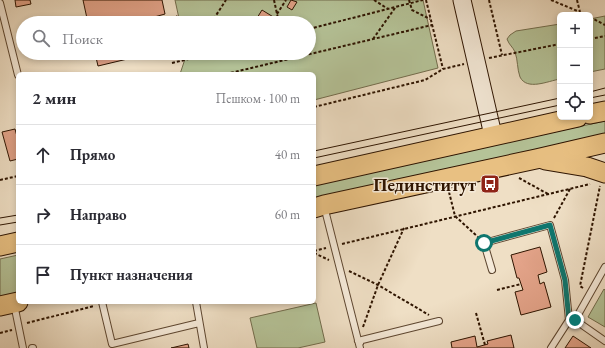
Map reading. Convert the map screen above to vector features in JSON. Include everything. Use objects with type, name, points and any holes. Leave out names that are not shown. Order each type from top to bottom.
[{"type":"main road","points":[[593,113],[605,111]]},
{"type":"main road","points":[[316,176],[564,120]]},
{"type":"main road","points":[[319,207],[536,159],[605,142]]},
{"type":"main road","points":[[536,159],[588,167],[600,179]]},
{"type":"main road","points":[[0,246],[16,242]]},
{"type":"street","points":[[462,0],[494,135]]},
{"type":"lane","points":[[0,3],[17,72]]},
{"type":"lane","points":[[319,207],[334,246],[360,348]]},
{"type":"lane","points":[[492,270],[484,243],[550,225],[565,280],[572,320],[605,341]]},
{"type":"lane","points":[[551,348],[591,293],[605,267]]},
{"type":"lane","points":[[11,303],[23,348]]},
{"type":"lane","points":[[102,304],[112,344],[200,323]]},
{"type":"lane","points":[[196,304],[204,348]]},
{"type":"lane","points":[[358,341],[439,321]]},
{"type":"lane","points":[[358,341],[364,348]]},
{"type":"path","points":[[216,16],[226,0]]},
{"type":"path","points":[[274,0],[277,15]]},
{"type":"path","points":[[277,15],[286,0]]},
{"type":"path","points":[[374,0],[388,9]]},
{"type":"path","points":[[409,0],[412,10],[431,20]]},
{"type":"path","points":[[316,27],[425,0],[443,68]]},
{"type":"path","points":[[489,0],[502,55]]},
{"type":"path","points":[[551,0],[580,12]]},
{"type":"path","points":[[577,0],[580,12]]},
{"type":"path","points":[[372,40],[396,7]]},
{"type":"path","points":[[593,19],[605,25]]},
{"type":"path","points":[[316,53],[432,26]]},
{"type":"path","points":[[593,38],[605,36]]},
{"type":"path","points":[[316,107],[425,80],[443,68],[557,45]]},
{"type":"path","points":[[172,63],[188,60]]},
{"type":"path","points":[[235,72],[286,60]]},
{"type":"path","points":[[0,180],[16,176]]},
{"type":"path","points":[[518,177],[548,194]]},
{"type":"path","points":[[316,251],[404,228],[570,189],[600,179],[580,286],[591,293]]},
{"type":"path","points":[[550,225],[570,189]]},
{"type":"path","points":[[449,191],[455,216],[484,243]]},
{"type":"path","points":[[358,341],[378,285],[404,228]]},
{"type":"path","points":[[316,253],[378,285],[439,321]]},
{"type":"path","points":[[497,290],[521,284]]},
{"type":"path","points":[[0,333],[9,331],[18,326],[98,304]]},
{"type":"path","points":[[476,313],[485,345]]},
{"type":"green space","points":[[175,0],[423,0],[438,68],[316,99],[316,72],[181,72],[185,60],[316,60],[316,16],[178,16]]},
{"type":"green space","points":[[605,16],[605,69],[593,71],[593,48],[593,18]]},
{"type":"green space","points":[[557,24],[557,80],[538,84],[528,84],[523,81],[519,74],[515,52],[507,39],[516,31]]},
{"type":"green space","points":[[605,121],[605,135],[316,202],[316,184]]},
{"type":"green space","points":[[16,255],[16,296],[0,300],[0,259]]},
{"type":"green space","points":[[604,289],[605,290],[605,327],[588,317]]},
{"type":"green space","points":[[316,303],[325,342],[298,348],[257,348],[250,318]]},
{"type":"building","points":[[15,0],[30,0],[31,4],[16,7]]},
{"type":"building","points":[[83,0],[162,0],[165,14],[158,16],[86,16]]},
{"type":"building","points":[[291,0],[297,2],[292,10],[287,7]]},
{"type":"building","points":[[262,10],[272,16],[258,16]]},
{"type":"building","points":[[97,60],[123,60],[98,66]]},
{"type":"building","points":[[15,129],[16,160],[10,161],[2,132]]},
{"type":"building","points":[[540,247],[547,272],[538,275],[540,284],[544,282],[551,307],[521,315],[515,292],[523,290],[519,278],[517,278],[511,255]]},
{"type":"building","points":[[511,335],[514,348],[452,348],[451,342],[475,336],[477,347],[488,344],[487,341]]},
{"type":"building","points":[[573,336],[591,348],[565,348]]},
{"type":"building","points":[[188,344],[189,348],[171,348]]},
{"type":"tram line","points":[[593,91],[605,88]]},
{"type":"tram line","points":[[593,97],[605,95]]},
{"type":"tram line","points":[[316,151],[557,99]]},
{"type":"tram line","points":[[316,158],[557,106]]},
{"type":"tram line","points":[[0,218],[16,215]]},
{"type":"tram line","points":[[0,225],[16,222]]},
{"type":"place","name":"Пединститут","points":[[490,184]]},
{"type":"route","points":[[484,243],[550,225],[565,280],[569,320],[575,320]]}]
